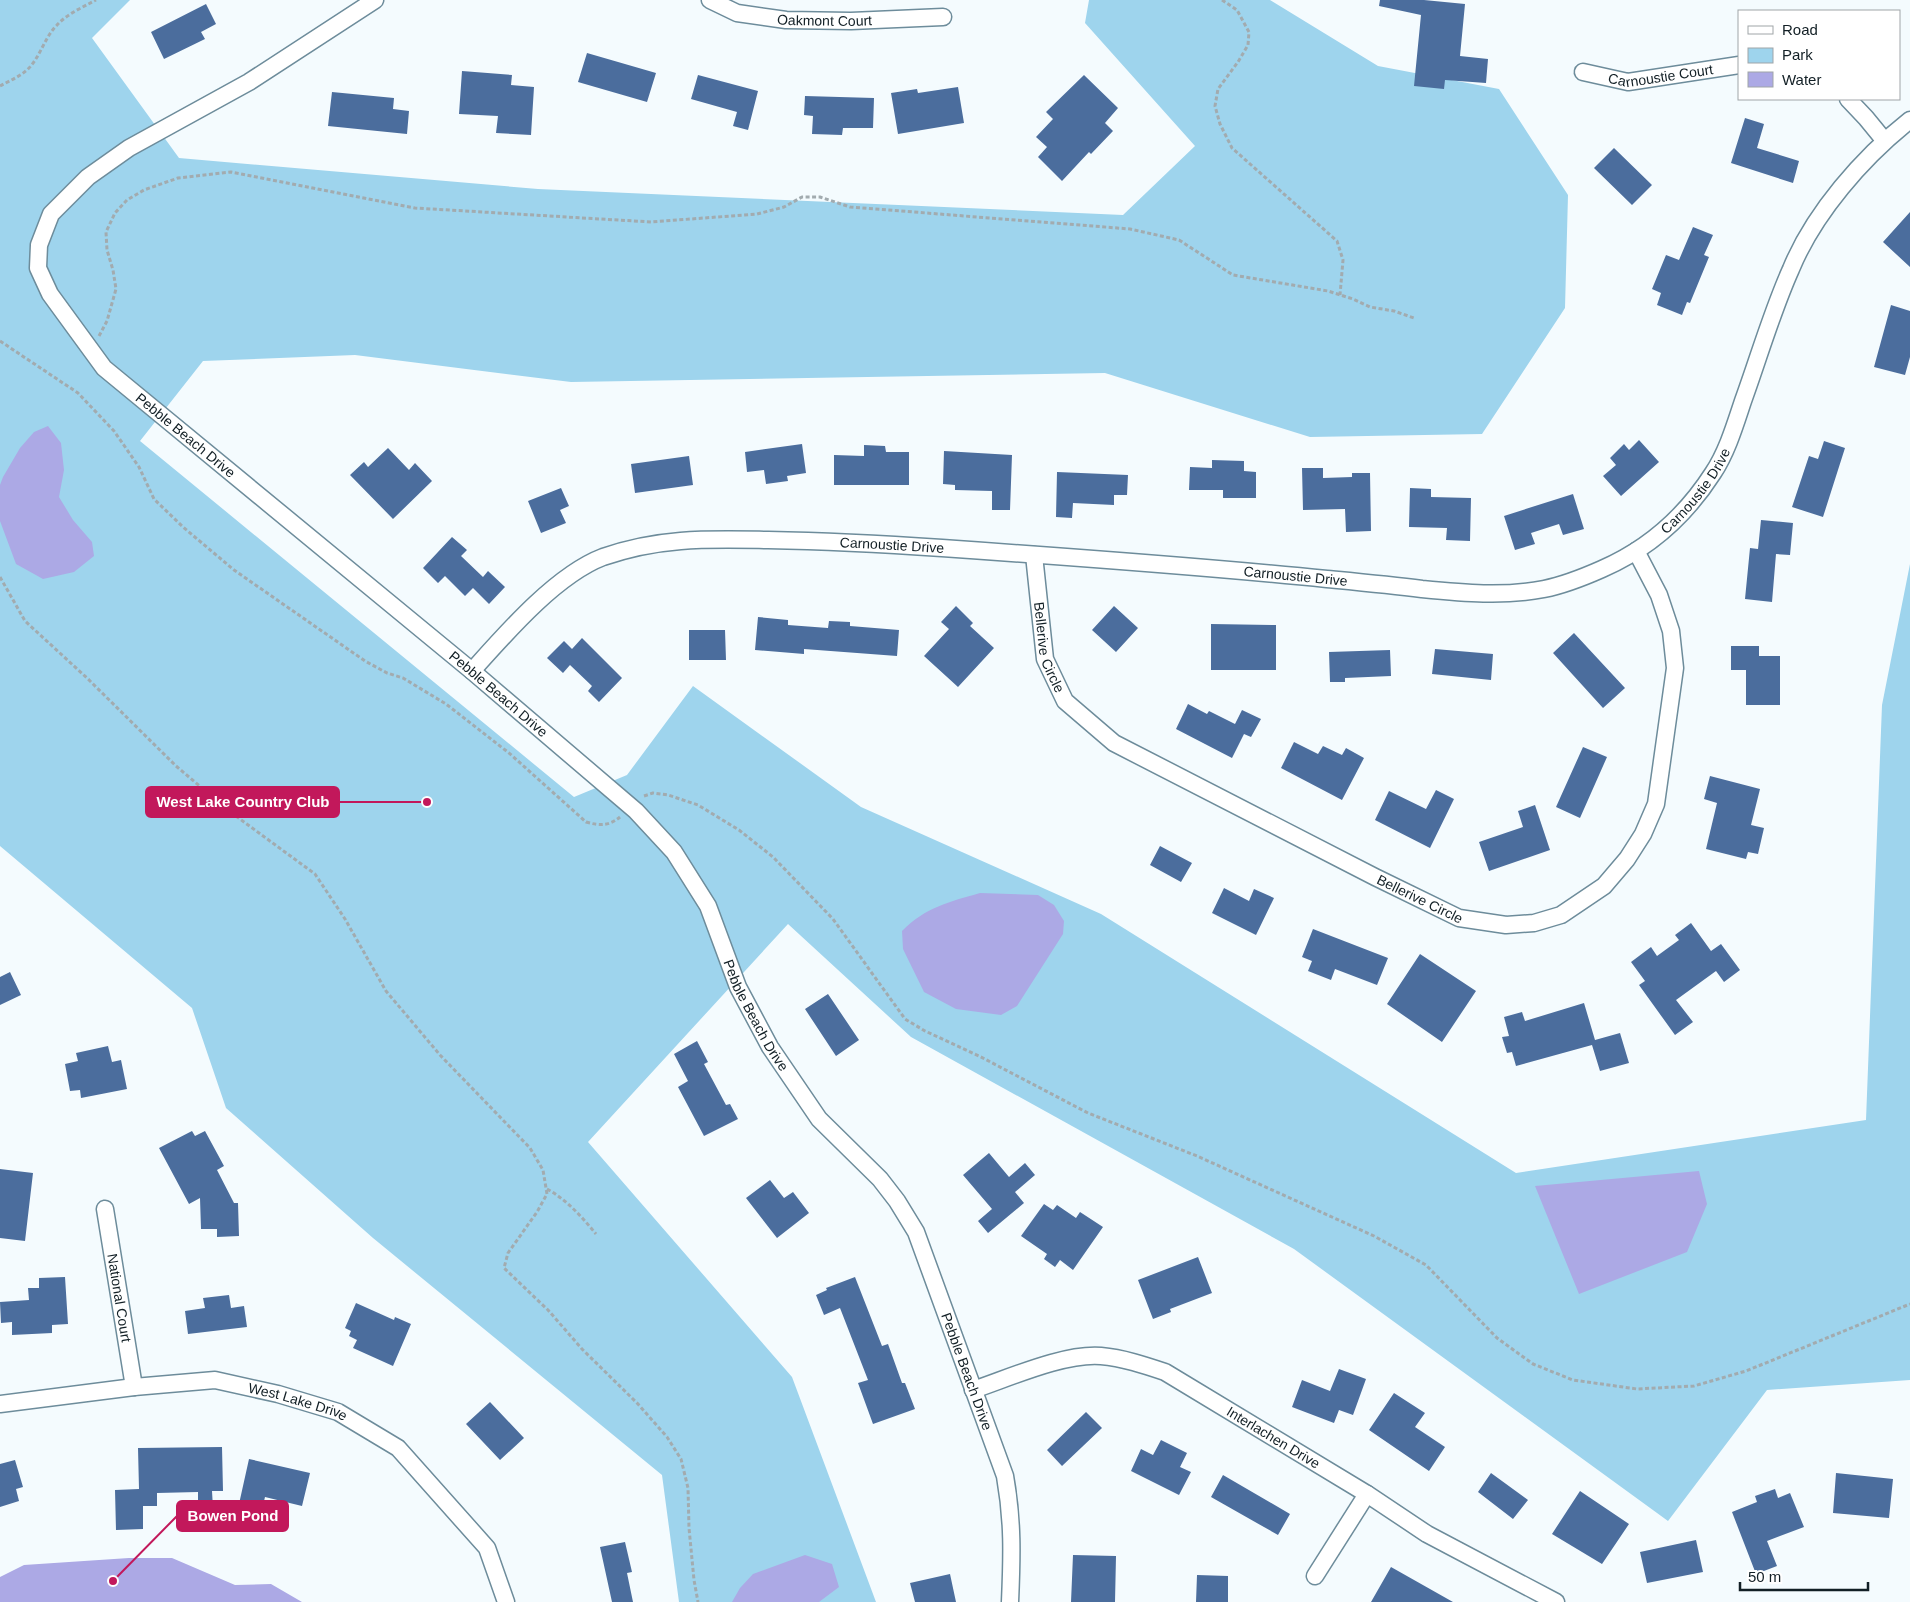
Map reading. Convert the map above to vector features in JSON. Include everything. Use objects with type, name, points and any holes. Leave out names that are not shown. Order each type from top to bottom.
[{"type":"street","name":"Pebble Beach Drive","points":[[375,0],[250,82],[129,148],[88,177],[51,214],[39,245],[38,268],[50,294],[104,368],[472,671],[631,807],[674,852],[708,906],[738,987],[770,1047],[819,1118],[880,1178],[916,1232],[1005,1476],[1010,1503],[1013,1540],[1010,1602]]},
{"type":"street","name":"Oakmont Court","points":[[710,0],[737,13],[786,20],[851,21],[942,17]]},
{"type":"street","name":"Carnoustie Court","points":[[1583,72],[1628,82],[1738,65]]},
{"type":"street","points":[[1849,100],[1884,140]]},
{"type":"street","name":"Carnoustie Drive","points":[[472,671],[511,628],[567,577],[599,559],[634,548],[693,538],[838,541],[1196,566],[1466,593],[1518,593],[1547,589],[1574,580],[1606,567],[1636,551],[1662,532],[1686,509],[1715,471],[1734,428],[1792,264],[1816,224],[1845,182],[1884,140],[1910,120]]},
{"type":"street","name":"Bellerive Circle","points":[[1034,555],[1045,659],[1065,702],[1114,742],[1375,877],[1459,918],[1506,925],[1534,923],[1561,915],[1604,886],[1627,859],[1643,834],[1656,804],[1676,668],[1671,631],[1659,595],[1636,551]]},
{"type":"street","name":"National Court","points":[[105,1209],[134,1387]]},
{"type":"street","name":"Interlachen Drive","points":[[973,1390],[1050,1364],[1075,1358],[1099,1356],[1131,1360],[1165,1372],[1366,1494],[1427,1534],[1556,1602]]},
{"type":"street","name":"West Lake Drive","points":[[0,1404],[134,1387],[215,1380],[278,1394],[338,1412],[398,1448],[487,1548],[506,1602]]},
{"type":"street","points":[[1315,1576],[1366,1494]]},
{"type":"path","points":[[0,86],[26,70],[35,60],[48,35],[58,24],[70,14],[96,0]]},
{"type":"path","points":[[1222,0],[1237,10],[1249,32],[1248,45],[1238,62],[1218,88],[1215,106],[1220,124],[1232,148],[1337,241],[1343,260],[1340,295]]},
{"type":"path","points":[[91,350],[107,321],[116,289],[114,270],[107,250],[106,232],[115,213],[127,200],[144,190],[178,178],[230,172],[415,208],[651,222],[758,214],[784,207],[802,197],[820,197],[850,207],[1130,229],[1179,240],[1233,275],[1328,291],[1370,308],[1394,311],[1414,318]]},
{"type":"path","points":[[0,341],[78,393],[114,431],[139,467],[154,499],[234,570],[365,661],[387,674],[404,678],[446,704],[509,753],[586,822],[598,826],[615,822],[643,796],[652,793],[668,795],[698,805],[739,830],[773,857],[832,919],[869,967],[905,1019],[1088,1113],[1197,1156],[1374,1236],[1426,1265],[1497,1338],[1533,1364],[1573,1380],[1637,1389],[1694,1386],[1746,1371],[1910,1304]]},
{"type":"path","points":[[0,577],[25,621],[87,678],[176,766],[229,811],[315,874],[345,919],[386,991],[440,1055],[530,1148],[543,1170],[547,1194],[537,1212],[508,1253],[504,1268],[548,1310],[582,1349],[638,1404],[667,1437],[681,1459],[688,1488],[689,1528],[698,1602]]},
{"type":"path","points":[[546,1189],[556,1194],[578,1212],[596,1234]]},
{"type":"green space","points":[[0,0],[130,0],[92,38],[179,158],[538,189],[1123,215],[1195,146],[1085,23],[1089,0],[1270,0],[1378,66],[1499,89],[1568,195],[1565,308],[1482,434],[1310,437],[1105,373],[571,382],[355,355],[203,361],[140,441],[574,797],[627,775],[693,686],[861,807],[1101,914],[1516,1173],[1866,1120],[1882,705],[1910,564],[1910,1380],[1767,1390],[1668,1521],[1294,1249],[911,1037],[788,924],[588,1142],[792,1377],[876,1602],[679,1602],[662,1475],[373,1238],[226,1108],[192,1008],[0,846]]},
{"type":"water","points":[[48,426],[61,443],[64,470],[59,497],[73,520],[92,542],[94,556],[74,572],[43,579],[16,564],[0,521],[0,485],[20,448],[34,432]]},
{"type":"water","points":[[980,893],[1038,895],[1054,905],[1064,921],[1063,934],[1017,1006],[1001,1015],[956,1009],[924,992],[903,949],[902,931],[920,916],[938,906]]},
{"type":"water","points":[[1699,1171],[1707,1204],[1687,1252],[1579,1294],[1535,1186]]},
{"type":"water","points":[[805,1555],[832,1564],[839,1587],[819,1602],[732,1602],[740,1588],[753,1574]]},
{"type":"water","points":[[129,1558],[172,1558],[235,1585],[271,1584],[302,1602],[0,1602],[0,1577],[24,1565]]},
{"type":"building","points":[[1380,0],[1424,0],[1465,4],[1460,56],[1488,59],[1486,83],[1445,80],[1444,89],[1414,86],[1421,15],[1379,6]]},
{"type":"building","points":[[206,4],[216,24],[201,32],[205,39],[164,59],[151,32]]},
{"type":"building","points":[[587,53],[656,73],[647,102],[578,82]]},
{"type":"building","points":[[462,71],[512,75],[511,85],[534,87],[531,135],[496,133],[498,116],[459,114]]},
{"type":"building","points":[[698,75],[758,91],[748,130],[733,126],[737,112],[691,99]]},
{"type":"building","points":[[1084,75],[1118,108],[1105,123],[1113,131],[1091,154],[1089,152],[1062,181],[1038,157],[1047,147],[1036,137],[1053,119],[1046,112]]},
{"type":"building","points":[[958,87],[964,123],[898,134],[891,93],[917,89],[918,93]]},
{"type":"building","points":[[332,92],[394,98],[393,109],[409,111],[407,134],[328,126]]},
{"type":"building","points":[[805,96],[874,98],[873,128],[843,128],[842,135],[812,134],[813,116],[804,115]]},
{"type":"building","points":[[1745,118],[1764,124],[1757,148],[1799,161],[1793,183],[1731,163]]},
{"type":"building","points":[[1614,148],[1652,185],[1632,205],[1594,168]]},
{"type":"building","points":[[1910,212],[1910,267],[1883,242]]},
{"type":"building","points":[[1693,227],[1713,235],[1704,255],[1709,257],[1690,303],[1687,302],[1682,315],[1657,305],[1661,293],[1652,289],[1666,255],[1679,260]]},
{"type":"building","points":[[1891,305],[1910,311],[1910,357],[1905,375],[1874,367]]},
{"type":"building","points":[[1639,440],[1659,462],[1621,496],[1603,476],[1616,465],[1610,458],[1624,444],[1629,450]]},
{"type":"building","points":[[1824,441],[1845,448],[1823,517],[1792,507],[1809,456],[1818,459]]},
{"type":"building","points":[[802,444],[806,473],[787,476],[788,481],[766,484],[764,470],[747,472],[745,452]]},
{"type":"building","points":[[864,445],[885,446],[886,452],[909,452],[909,485],[834,485],[834,455],[864,456]]},
{"type":"building","points":[[388,448],[409,470],[415,463],[432,481],[393,519],[350,475],[364,462],[368,467]]},
{"type":"building","points":[[944,451],[1012,455],[1010,510],[992,510],[992,491],[955,490],[955,485],[943,484]]},
{"type":"building","points":[[689,456],[693,485],[635,493],[631,464]]},
{"type":"building","points":[[1212,460],[1244,461],[1244,471],[1256,472],[1256,498],[1223,498],[1223,490],[1189,490],[1190,467],[1212,468]]},
{"type":"building","points":[[1302,468],[1323,468],[1323,478],[1352,477],[1352,473],[1370,473],[1371,531],[1346,532],[1345,509],[1303,510]]},
{"type":"building","points":[[1057,472],[1128,475],[1127,495],[1114,495],[1114,505],[1073,503],[1072,518],[1056,517]]},
{"type":"building","points":[[561,488],[569,506],[560,510],[566,523],[541,533],[528,501]]},
{"type":"building","points":[[1410,488],[1431,489],[1431,497],[1471,498],[1470,541],[1446,540],[1447,528],[1409,527]]},
{"type":"building","points":[[1573,494],[1584,529],[1563,535],[1559,524],[1531,533],[1535,544],[1515,550],[1504,516]]},
{"type":"building","points":[[1761,520],[1793,523],[1790,555],[1776,554],[1772,602],[1745,599],[1750,548],[1758,549]]},
{"type":"building","points":[[452,537],[467,550],[461,556],[483,577],[488,571],[505,587],[489,604],[473,588],[465,596],[445,576],[438,583],[423,568]]},
{"type":"building","points":[[956,606],[973,623],[970,626],[994,648],[958,687],[924,656],[949,629],[941,622]]},
{"type":"building","points":[[1114,606],[1138,628],[1116,652],[1092,630]]},
{"type":"building","points":[[758,617],[788,620],[788,625],[828,628],[829,621],[850,622],[850,626],[899,630],[897,656],[804,649],[804,654],[755,650]]},
{"type":"building","points":[[1211,624],[1276,625],[1276,670],[1211,670]]},
{"type":"building","points":[[689,630],[725,630],[726,660],[689,660]]},
{"type":"building","points":[[1574,633],[1625,688],[1603,708],[1553,653]]},
{"type":"building","points":[[582,638],[622,678],[599,702],[588,691],[592,686],[570,665],[563,673],[547,658],[564,641],[572,649]]},
{"type":"building","points":[[1731,646],[1759,646],[1759,656],[1780,656],[1780,705],[1746,705],[1746,670],[1731,670]]},
{"type":"building","points":[[1435,649],[1493,654],[1491,680],[1432,674]]},
{"type":"building","points":[[1390,650],[1391,676],[1345,678],[1345,682],[1330,682],[1329,652]]},
{"type":"building","points":[[1188,704],[1207,714],[1209,711],[1235,724],[1242,710],[1261,719],[1251,737],[1244,734],[1232,758],[1176,729]]},
{"type":"building","points":[[1294,742],[1318,754],[1323,746],[1342,755],[1346,748],[1364,758],[1342,800],[1281,768]]},
{"type":"building","points":[[1583,747],[1607,757],[1580,818],[1556,807]]},
{"type":"building","points":[[1710,776],[1760,789],[1751,825],[1764,828],[1758,854],[1748,852],[1746,859],[1706,849],[1717,803],[1704,799]]},
{"type":"building","points":[[1436,790],[1454,799],[1430,848],[1375,820],[1389,791],[1426,809]]},
{"type":"building","points":[[1535,805],[1550,850],[1489,871],[1479,842],[1523,827],[1518,811]]},
{"type":"building","points":[[1160,846],[1192,863],[1181,882],[1150,865]]},
{"type":"building","points":[[1224,888],[1249,901],[1254,889],[1274,898],[1256,935],[1212,913]]},
{"type":"building","points":[[1691,923],[1711,951],[1721,944],[1740,970],[1724,982],[1716,971],[1676,1000],[1693,1022],[1675,1035],[1639,985],[1645,981],[1631,962],[1651,947],[1657,956],[1679,940],[1675,935]]},
{"type":"building","points":[[1313,929],[1388,958],[1377,985],[1335,969],[1331,980],[1308,971],[1312,961],[1302,957]]},
{"type":"building","points":[[1420,954],[1476,991],[1442,1042],[1387,1004]]},
{"type":"building","points":[[10,972],[21,995],[0,1005],[0,977]]},
{"type":"building","points":[[828,994],[859,1040],[836,1056],[805,1009]]},
{"type":"building","points":[[1584,1003],[1595,1040],[1620,1033],[1629,1063],[1600,1071],[1592,1045],[1516,1066],[1512,1052],[1507,1053],[1502,1037],[1509,1036],[1504,1017],[1522,1012],[1525,1021]]},
{"type":"building","points":[[697,1041],[708,1062],[704,1064],[726,1105],[730,1104],[738,1119],[704,1136],[678,1087],[688,1081],[674,1054]]},
{"type":"building","points":[[108,1046],[112,1062],[121,1060],[127,1089],[81,1098],[80,1090],[70,1091],[65,1064],[78,1061],[76,1053]]},
{"type":"building","points":[[192,1131],[195,1136],[205,1131],[224,1166],[217,1170],[234,1203],[238,1203],[239,1236],[217,1237],[217,1229],[201,1229],[200,1198],[189,1204],[159,1148]]},
{"type":"building","points":[[989,1153],[1009,1177],[1025,1163],[1035,1175],[1015,1192],[1024,1203],[988,1233],[978,1221],[992,1209],[963,1175]]},
{"type":"building","points":[[0,1169],[33,1173],[25,1241],[0,1238]]},
{"type":"building","points":[[770,1180],[784,1198],[793,1192],[809,1213],[777,1238],[746,1198]]},
{"type":"building","points":[[1044,1204],[1053,1210],[1057,1205],[1076,1218],[1080,1212],[1103,1227],[1073,1270],[1060,1260],[1055,1267],[1044,1259],[1047,1254],[1021,1236]]},
{"type":"building","points":[[1198,1257],[1212,1293],[1170,1309],[1171,1312],[1153,1319],[1138,1280]]},
{"type":"building","points":[[65,1277],[68,1324],[52,1325],[52,1333],[12,1335],[12,1322],[1,1323],[0,1302],[29,1300],[28,1288],[39,1288],[39,1278]]},
{"type":"building","points":[[855,1277],[882,1346],[888,1344],[902,1383],[905,1383],[915,1409],[873,1424],[858,1383],[868,1380],[840,1308],[824,1315],[816,1295],[827,1290],[826,1288]]},
{"type":"building","points":[[229,1295],[231,1308],[244,1306],[247,1327],[188,1334],[185,1311],[205,1308],[203,1298]]},
{"type":"building","points":[[356,1303],[394,1320],[395,1317],[411,1324],[393,1366],[353,1348],[357,1340],[349,1336],[351,1331],[345,1328]]},
{"type":"building","points":[[1339,1369],[1366,1379],[1353,1415],[1339,1410],[1334,1423],[1292,1407],[1302,1380],[1330,1391]]},
{"type":"building","points":[[1394,1393],[1425,1413],[1415,1427],[1445,1447],[1429,1471],[1369,1430]]},
{"type":"building","points":[[490,1402],[524,1438],[500,1460],[466,1424]]},
{"type":"building","points":[[1086,1412],[1102,1428],[1062,1466],[1047,1450]]},
{"type":"building","points":[[1161,1440],[1187,1453],[1180,1467],[1191,1472],[1179,1495],[1131,1471],[1141,1449],[1153,1455]]},
{"type":"building","points":[[222,1447],[223,1491],[212,1491],[213,1508],[198,1508],[198,1492],[157,1493],[157,1506],[143,1506],[143,1529],[116,1530],[115,1490],[139,1489],[138,1448]]},
{"type":"building","points":[[249,1459],[310,1473],[302,1506],[265,1497],[260,1518],[237,1513]]},
{"type":"building","points":[[15,1460],[23,1487],[16,1489],[19,1501],[0,1507],[0,1464]]},
{"type":"building","points":[[1491,1473],[1528,1500],[1513,1519],[1478,1492]]},
{"type":"building","points":[[1836,1473],[1893,1479],[1889,1518],[1833,1513]]},
{"type":"building","points":[[1223,1475],[1290,1514],[1278,1535],[1211,1497]]},
{"type":"building","points":[[1775,1489],[1778,1498],[1790,1493],[1804,1527],[1767,1541],[1777,1566],[1756,1574],[1732,1512],[1757,1502],[1755,1496]]},
{"type":"building","points":[[1580,1491],[1629,1524],[1602,1564],[1552,1534]]},
{"type":"building","points":[[1696,1540],[1703,1572],[1647,1583],[1640,1552]]},
{"type":"building","points":[[625,1542],[632,1572],[627,1573],[633,1602],[612,1602],[600,1547]]},
{"type":"building","points":[[1073,1555],[1116,1556],[1115,1602],[1071,1602]]},
{"type":"building","points":[[1391,1567],[1453,1602],[1371,1602]]},
{"type":"building","points":[[950,1574],[956,1602],[915,1602],[910,1583]]},
{"type":"building","points":[[1197,1575],[1228,1576],[1228,1602],[1196,1602]]},
{"type":"place","name":"West Lake Country Club","points":[[427,802]]},
{"type":"place","name":"Bowen Pond","points":[[113,1581]]}]
